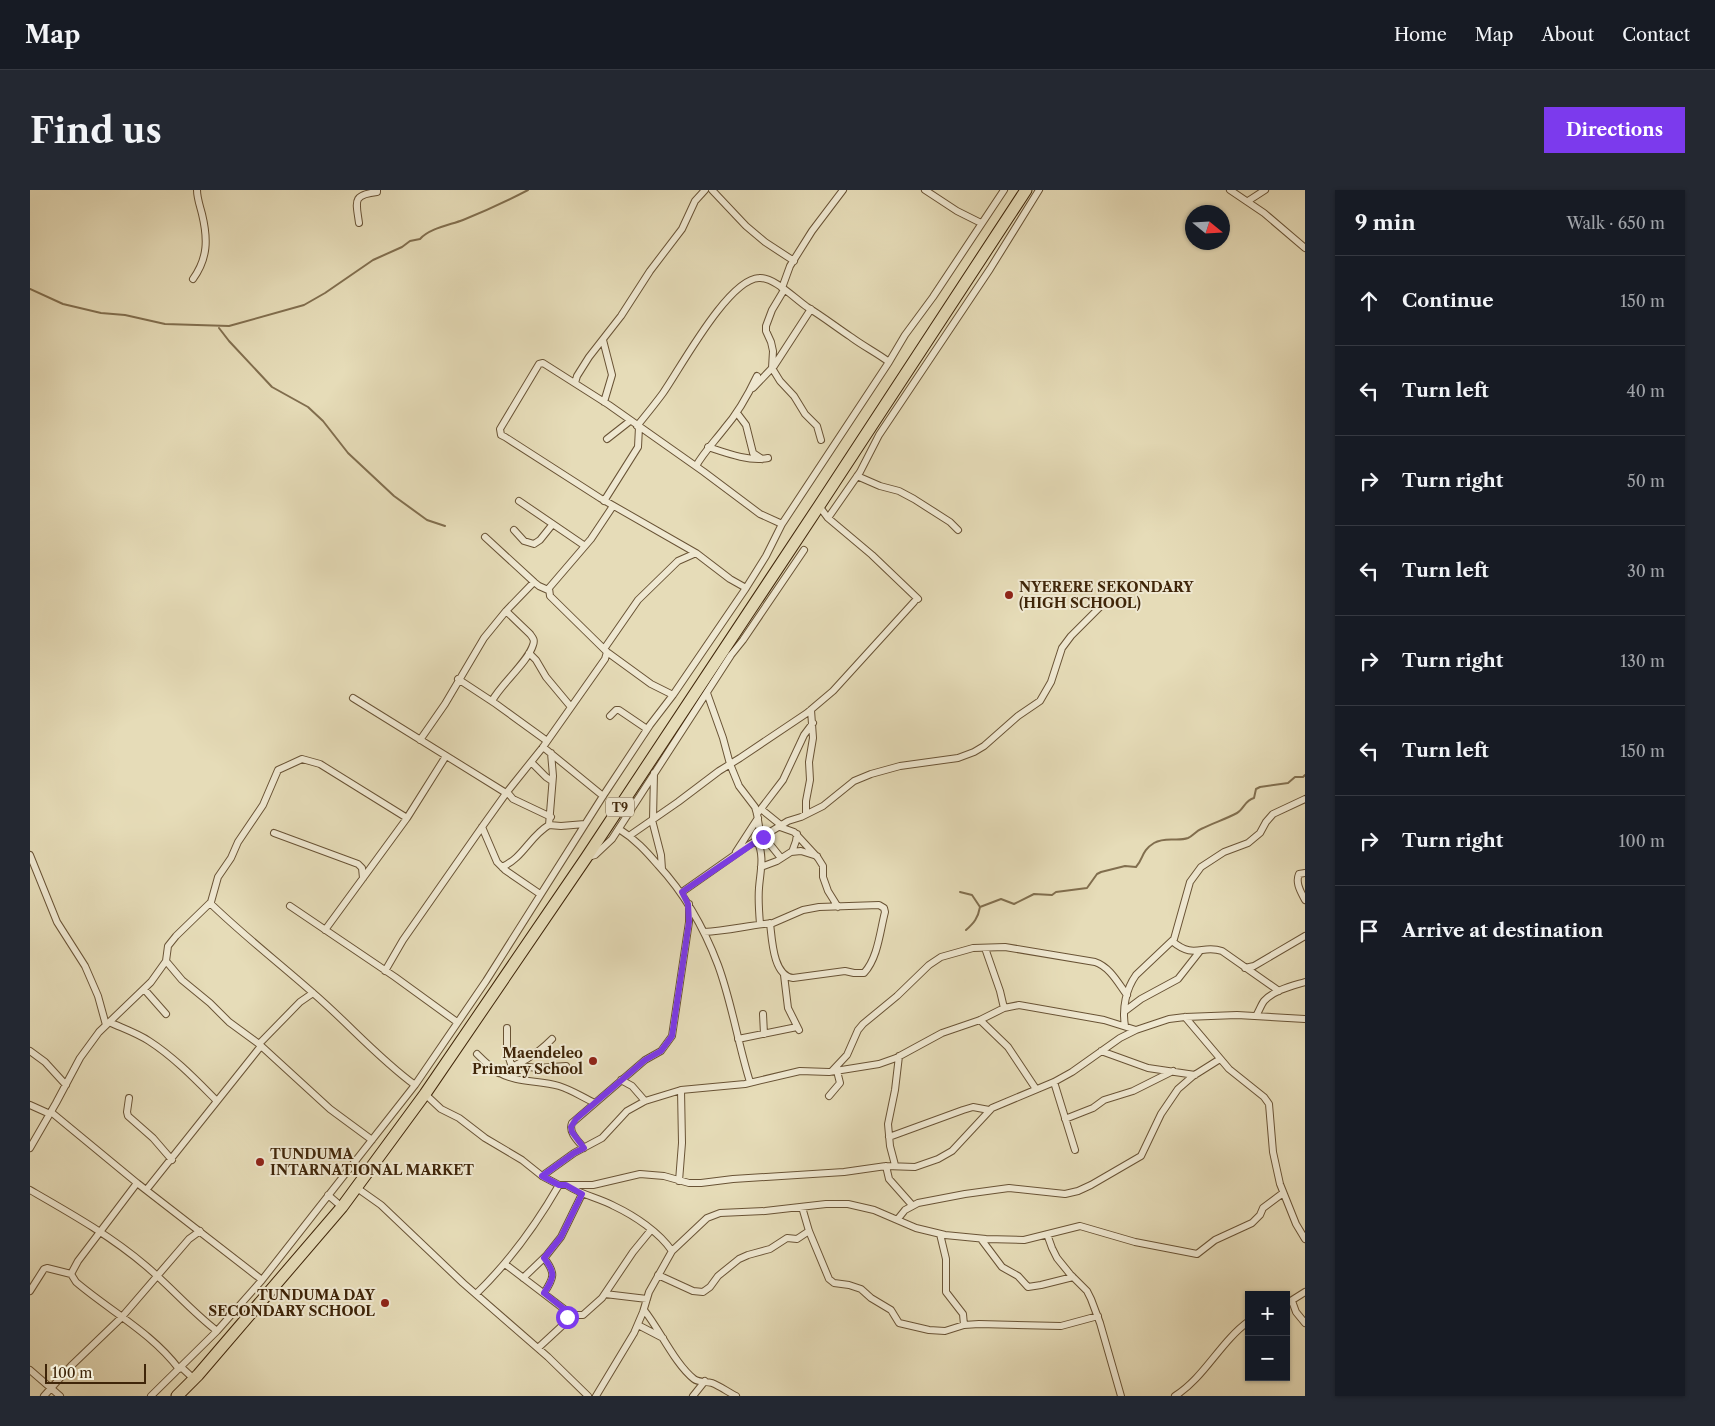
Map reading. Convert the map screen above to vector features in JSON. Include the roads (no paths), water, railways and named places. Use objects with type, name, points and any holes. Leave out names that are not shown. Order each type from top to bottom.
[{"type":"highway","name":"T9","points":[[177,1396],[194,1379],[342,1207],[425,1094],[586,858],[1026,190]]},
{"type":"street","points":[[193,280],[202,264],[206,247],[203,217],[197,190]]},
{"type":"street","points":[[359,223],[356,208],[360,197],[364,193],[377,192],[376,190]]},
{"type":"street","points":[[575,383],[582,368],[604,340],[650,271],[682,230],[695,201],[705,190]]},
{"type":"street","points":[[712,190],[746,226],[765,242],[794,261]]},
{"type":"street","points":[[821,440],[817,426],[805,414],[794,396],[780,381],[772,368],[773,351],[766,326],[783,289],[786,274],[812,231],[843,190]]},
{"type":"street","points":[[925,190],[981,224]]},
{"type":"street","points":[[150,1396],[217,1332],[262,1280],[415,1085],[486,981],[647,729],[673,695],[746,588],[766,556],[782,524],[890,362],[905,334],[933,297],[1004,190]]},
{"type":"street","points":[[828,518],[857,476],[879,435],[986,276],[1039,190]]},
{"type":"street","points":[[1230,190],[1264,213],[1305,248]]},
{"type":"street","points":[[1248,201],[1265,190]]},
{"type":"street","points":[[604,501],[638,447],[638,426],[663,393],[712,318],[733,293],[744,284],[757,278],[765,278],[829,320],[850,337],[890,362]]},
{"type":"street","points":[[751,389],[772,368],[811,309]]},
{"type":"street","points":[[604,340],[612,375],[604,402]]},
{"type":"street","points":[[746,588],[730,579],[696,553],[604,501],[505,437],[500,431],[514,404],[539,364],[544,363],[696,466],[760,514],[782,524]]},
{"type":"street","points":[[696,466],[708,447],[737,413],[757,376]]},
{"type":"street","points":[[708,447],[749,459],[765,459],[753,453],[746,425],[737,413]]},
{"type":"street","points":[[607,439],[630,421]]},
{"type":"street","points":[[857,476],[880,486],[899,491],[914,499],[950,522],[958,530]]},
{"type":"street","points":[[519,501],[585,546]]},
{"type":"street","points":[[548,590],[585,546],[613,506]]},
{"type":"street","points":[[629,836],[730,764],[812,710],[833,691],[916,601],[872,555],[828,518],[819,506]]},
{"type":"street","points":[[514,530],[524,541],[534,544],[540,540],[552,525]]},
{"type":"street","points":[[485,537],[538,586],[548,590],[550,596],[605,650],[650,684],[673,695]]},
{"type":"street","points":[[586,858],[603,850],[619,830],[654,772],[731,655],[804,550]]},
{"type":"street","points":[[385,971],[403,940],[482,827],[545,744],[605,659],[605,650],[638,600],[678,561],[696,553]]},
{"type":"street","points":[[420,740],[445,704],[458,679],[484,638],[506,611],[534,582]]},
{"type":"street","points":[[682,892],[734,855],[781,826],[823,806],[854,782],[871,774],[900,766],[958,758],[984,746],[1018,716],[1040,700],[1051,682],[1062,648],[1071,636],[1100,607]]},
{"type":"street","points":[[492,701],[533,646],[534,638],[506,611]]},
{"type":"street","points":[[529,653],[571,707]]},
{"type":"street","points":[[458,679],[535,731],[552,754],[603,796]]},
{"type":"street","points":[[707,693],[724,738],[730,764],[740,786],[759,814],[761,839],[760,924]]},
{"type":"street","points":[[353,698],[513,799],[551,817]]},
{"type":"street","points":[[610,716],[616,710],[619,710],[647,729]]},
{"type":"street","points":[[806,814],[813,738],[812,710]]},
{"type":"street","points":[[734,855],[783,780],[804,735],[813,723]]},
{"type":"street","points":[[502,867],[518,857],[536,836],[549,825],[551,817],[552,754]]},
{"type":"street","points":[[324,930],[407,818],[446,756]]},
{"type":"street","points":[[30,1148],[80,1058],[99,1032],[144,990],[166,962],[168,946],[210,903],[218,877],[231,858],[238,842],[263,805],[278,770],[302,759],[320,764],[407,818]]},
{"type":"street","points":[[531,762],[552,781]]},
{"type":"street","points":[[654,772],[652,820],[661,855],[662,869]]},
{"type":"street","points":[[1125,1026],[1126,995],[1136,975],[1172,941],[1176,934],[1184,898],[1190,882],[1201,867],[1224,852],[1248,843],[1257,836],[1274,814],[1305,799]]},
{"type":"street","points":[[759,814],[797,834],[817,856],[822,862],[828,891],[838,907]]},
{"type":"street","points":[[549,825],[585,824]]},
{"type":"street","points":[[482,827],[502,867],[540,894]]},
{"type":"street","points":[[619,830],[629,836],[682,892],[704,932],[718,966],[750,1082]]},
{"type":"street","points":[[274,833],[358,864],[362,868],[363,878]]},
{"type":"street","points":[[792,852],[797,834]]},
{"type":"street","points":[[761,839],[781,858]]},
{"type":"street","points":[[761,867],[792,852],[817,856]]},
{"type":"street","points":[[30,855],[57,922],[85,966],[108,1023],[147,1040],[165,1052],[217,1101]]},
{"type":"street","points":[[1305,873],[1299,874],[1297,878],[1298,886],[1305,900]]},
{"type":"street","points":[[210,903],[226,920],[313,993],[392,1068],[415,1085]]},
{"type":"street","points":[[584,1148],[572,1132],[571,1127],[576,1119],[645,1060],[661,1051],[672,1036],[689,922],[688,904]]},
{"type":"street","points":[[704,932],[770,923],[782,920],[803,910],[878,905],[884,908],[885,912],[869,968],[864,973],[844,971],[793,978],[784,975],[776,958],[770,923]]},
{"type":"street","points":[[290,906],[457,1022]]},
{"type":"street","points":[[1245,968],[1254,966],[1305,936]]},
{"type":"street","points":[[1172,941],[1182,948],[1200,951],[1222,950],[1279,991]]},
{"type":"street","points":[[835,1071],[847,1055],[858,1030],[863,1024],[898,996],[930,964],[941,957],[955,952],[1013,947],[1102,964],[1109,970],[1126,995]]},
{"type":"street","points":[[985,948],[1004,1008]]},
{"type":"street","points":[[1124,1011],[1141,999],[1178,979],[1200,951]]},
{"type":"street","points":[[166,962],[182,980],[230,1022],[260,1045],[330,1109],[372,1140]]},
{"type":"street","points":[[738,1039],[798,1029],[788,1008],[784,975]]},
{"type":"street","points":[[486,981],[497,989]]},
{"type":"street","points":[[1256,1016],[1264,1001],[1279,991],[1305,982]]},
{"type":"street","points":[[144,990],[166,1014]]},
{"type":"street","points":[[147,1190],[260,1045],[300,1002],[313,993]]},
{"type":"street","points":[[469,1005],[481,1013]]},
{"type":"street","points":[[542,1176],[574,1153],[602,1138],[632,1107],[645,1101],[681,1090],[750,1082],[800,1071],[835,1071],[879,1064],[899,1056],[942,1033],[980,1020],[1004,1008],[1018,1005],[1104,1020],[1136,1030]]},
{"type":"street","points":[[763,1014],[764,1034]]},
{"type":"street","points":[[425,1094],[441,1109],[459,1118],[485,1138],[522,1160],[542,1176],[559,1185],[594,1185],[640,1174],[701,1183],[733,1179],[844,1172],[895,1165],[916,1166],[938,1159],[952,1150],[989,1110],[1054,1082],[1072,1072],[1120,1038],[1136,1030],[1169,1019],[1184,1017],[1256,1016],[1305,1019]]},
{"type":"street","points":[[1184,1017],[1220,1059],[1241,1080],[1264,1097],[1269,1104],[1273,1152],[1283,1194],[1305,1239]]},
{"type":"street","points":[[980,1020],[1008,1047],[1036,1089]]},
{"type":"street","points":[[507,1028],[507,1052],[514,1066]]},
{"type":"street","points":[[499,1073],[539,1052],[552,1039]]},
{"type":"street","points":[[30,1051],[45,1062],[66,1084]]},
{"type":"street","points":[[1101,1051],[1148,1068],[1195,1075]]},
{"type":"street","points":[[477,1054],[499,1073],[523,1080],[560,1086],[594,1103]]},
{"type":"street","points":[[895,1165],[889,1137],[888,1120],[896,1090],[899,1056]]},
{"type":"street","points":[[897,1220],[912,1205],[946,1197],[1001,1188],[1065,1194],[1091,1185],[1141,1156],[1161,1114],[1178,1089],[1195,1075],[1220,1059]]},
{"type":"street","points":[[514,1066],[538,1068],[566,1066]]},
{"type":"street","points":[[830,1096],[840,1083],[835,1071]]},
{"type":"street","points":[[1065,1119],[1093,1108],[1104,1100],[1133,1091],[1173,1071]]},
{"type":"street","points":[[621,1080],[628,1082],[645,1101]]},
{"type":"street","points":[[1054,1082],[1075,1150]]},
{"type":"street","points":[[679,1181],[682,1143],[681,1090]]},
{"type":"street","points":[[130,1098],[126,1112],[128,1116],[153,1138],[172,1160]]},
{"type":"street","points":[[30,1105],[50,1113],[262,1280]]},
{"type":"street","points":[[889,1137],[973,1107],[989,1110]]},
{"type":"street","points":[[886,1166],[889,1179],[912,1205]]},
{"type":"street","points":[[71,1274],[78,1260],[137,1183]]},
{"type":"street","points":[[476,1294],[505,1264],[532,1228],[559,1185]]},
{"type":"street","points":[[566,1185],[582,1194],[615,1206],[650,1230],[667,1244],[672,1251]]},
{"type":"street","points":[[357,1188],[381,1206],[476,1294],[538,1348],[588,1396]]},
{"type":"street","points":[[30,1190],[101,1232],[146,1266],[197,1316],[217,1332]]},
{"type":"street","points":[[523,1278],[544,1258],[561,1237],[582,1194]]},
{"type":"street","points":[[596,1396],[638,1325],[658,1275],[672,1251],[707,1218],[720,1213],[831,1203],[848,1204],[874,1210],[916,1228],[940,1234],[981,1239],[1024,1240],[1080,1226],[1135,1242],[1197,1254],[1215,1240],[1252,1223],[1260,1215],[1263,1208],[1283,1194]]},
{"type":"street","points":[[328,1195],[342,1207]]},
{"type":"street","points":[[802,1207],[809,1231],[826,1274],[832,1282],[861,1289],[871,1298],[891,1310],[898,1322],[940,1331],[964,1325],[1061,1326],[1098,1316]]},
{"type":"street","points":[[505,1264],[568,1312],[583,1315],[605,1294],[650,1230]]},
{"type":"street","points":[[44,1396],[71,1366],[121,1318],[189,1240],[200,1231]]},
{"type":"street","points":[[658,1275],[693,1291],[703,1292],[710,1287],[718,1276],[745,1256],[770,1248],[787,1238],[797,1239],[809,1231]]},
{"type":"street","points":[[940,1234],[947,1266],[946,1292],[963,1314],[964,1325]]},
{"type":"street","points":[[1047,1234],[1057,1258],[1086,1291],[1098,1316],[1121,1396]]},
{"type":"street","points":[[981,1239],[1002,1267],[1017,1275],[1028,1287],[1073,1277]]},
{"type":"street","points":[[544,1258],[554,1277],[544,1293]]},
{"type":"street","points":[[30,1291],[44,1269],[47,1268],[71,1274],[76,1282],[148,1338],[194,1379]]},
{"type":"street","points":[[1290,1301],[1305,1292]]},
{"type":"street","points":[[605,1294],[647,1299]]},
{"type":"street","points":[[1290,1303],[1305,1323]]},
{"type":"street","points":[[644,1310],[691,1377],[696,1381],[711,1382],[736,1396]]},
{"type":"street","points":[[538,1348],[564,1324],[568,1312]]},
{"type":"street","points":[[638,1325],[664,1339]]},
{"type":"street","points":[[1174,1396],[1197,1377],[1232,1336],[1245,1325]]},
{"type":"street","points":[[30,1370],[60,1396]]},
{"type":"street","points":[[693,1396],[705,1382]]},
{"type":"waterway","points":[[30,289],[63,304],[101,313],[125,315],[165,324],[229,326],[304,305],[373,260],[402,247],[410,241],[420,239],[435,229],[471,217],[528,190]]},
{"type":"waterway","points":[[219,328],[272,387],[308,407],[323,421],[348,453],[394,496],[427,520],[445,526]]},
{"type":"waterway","points":[[980,907],[1001,899],[1014,904],[1034,894],[1052,895],[1056,892],[1087,888],[1097,874],[1101,872],[1125,866],[1136,867],[1147,849],[1154,843],[1163,840],[1188,838],[1199,830],[1237,813],[1254,798],[1256,789],[1288,783],[1295,777],[1303,777],[1305,775]]},
{"type":"waterway","points":[[960,892],[972,895],[980,907],[975,920],[966,930]]},
{"type":"place","name":"NYERERE SEKONDARY (HIGH SCHOOL)","points":[[1009,595]]},
{"type":"place","name":"Maendeleo Primary School","points":[[593,1061]]},
{"type":"place","name":"TUNDUMA INTARNATIONAL MARKET","points":[[260,1162]]},
{"type":"place","name":"TUNDUMA DAY SECONDARY SCHOOL","points":[[385,1303]]}]
